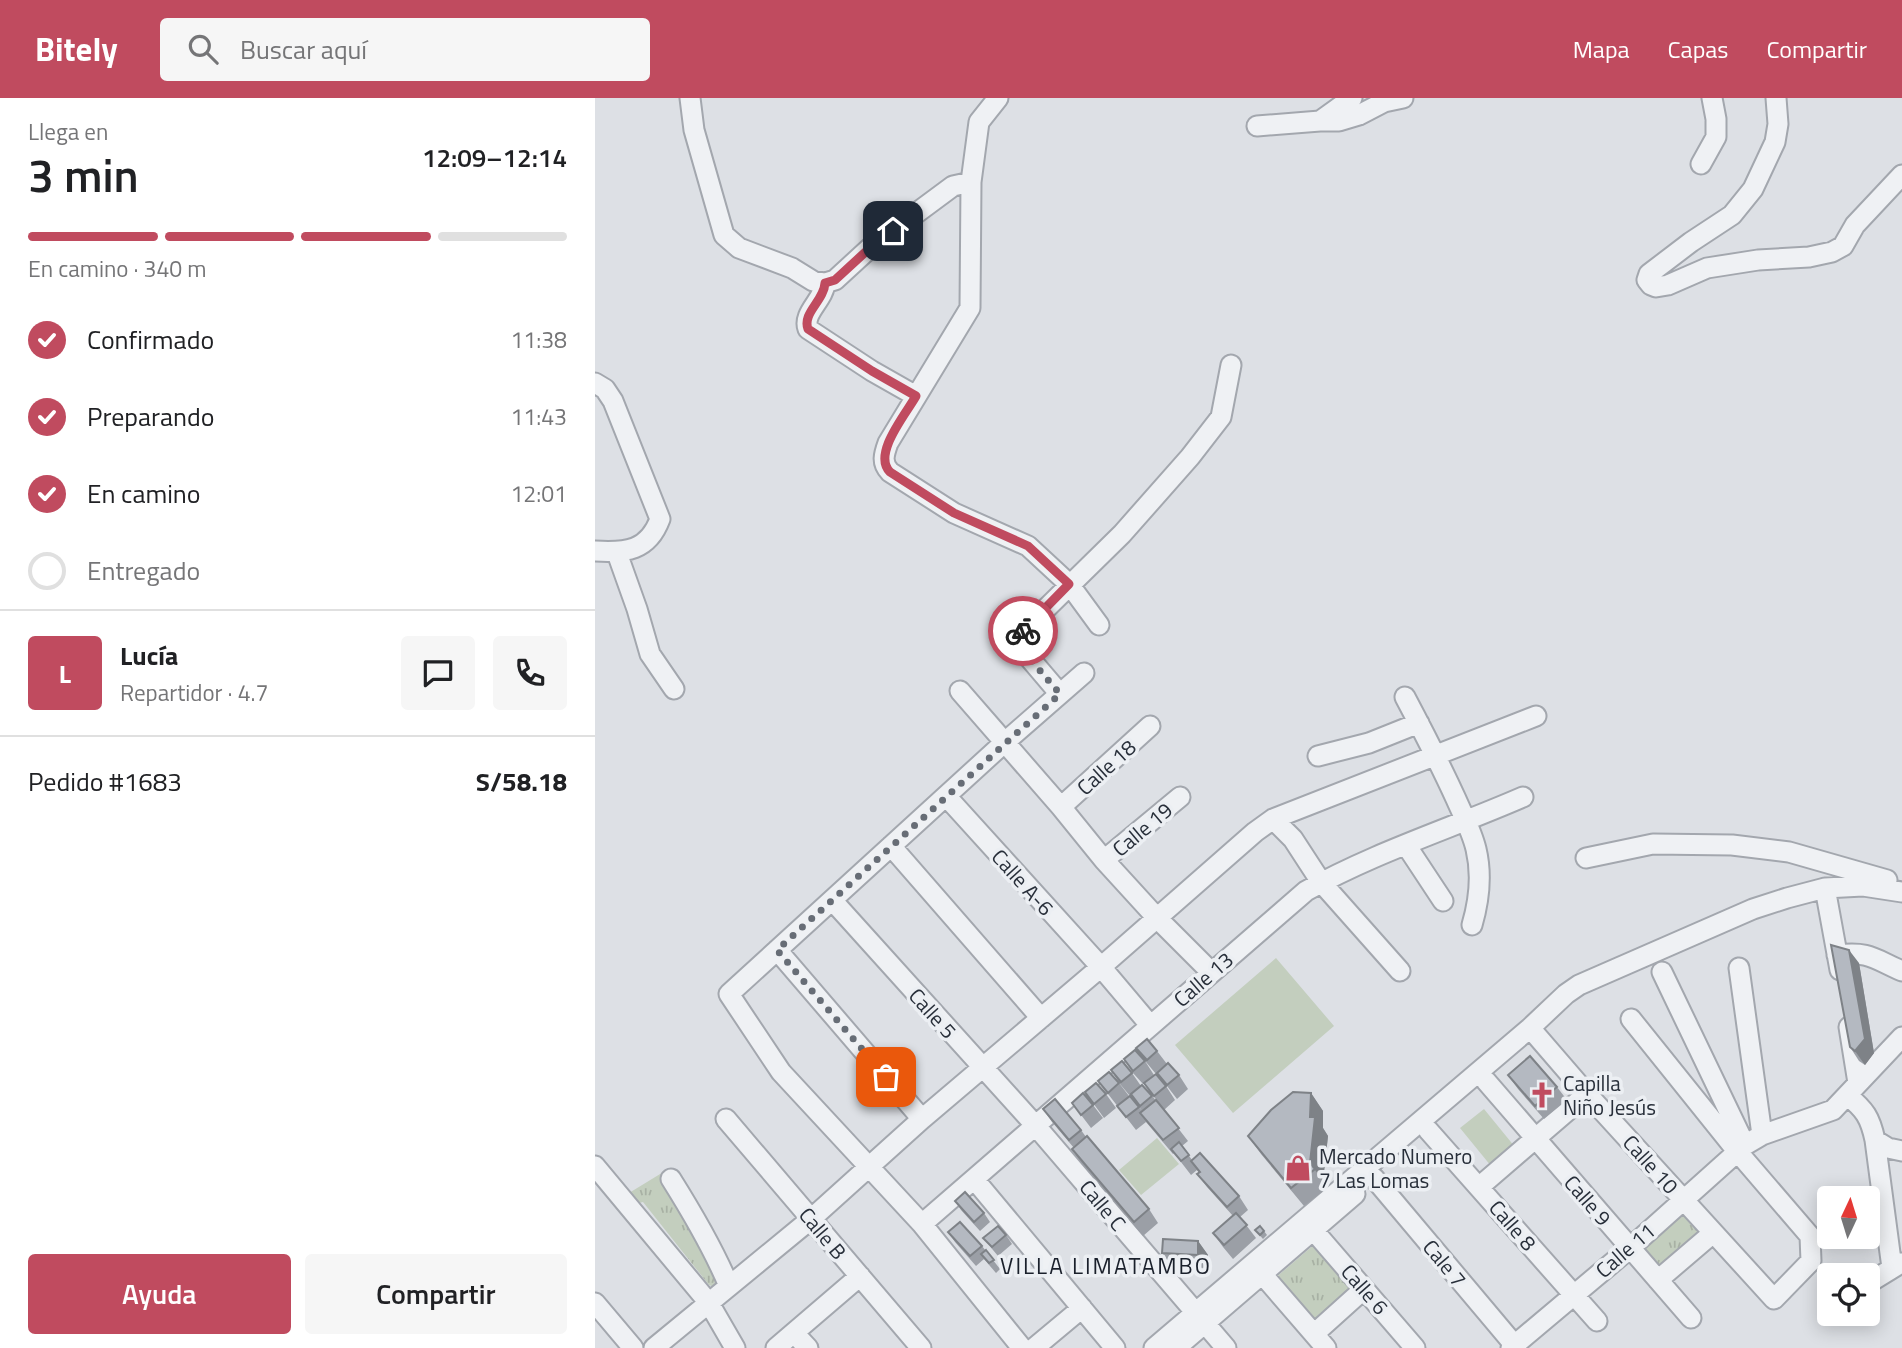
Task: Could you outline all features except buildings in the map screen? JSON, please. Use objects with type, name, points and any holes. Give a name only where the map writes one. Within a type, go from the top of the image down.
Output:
[{"type":"street","points":[[690,98],[694,130],[724,235],[739,248],[792,268],[813,281],[825,283],[835,280],[872,246],[953,186],[971,182]]},
{"type":"street","points":[[998,98],[979,122],[971,182],[969,308],[888,443],[885,467],[954,513],[1028,546],[1069,584],[1099,625]]},
{"type":"street","points":[[1320,121],[1352,98]]},
{"type":"street","points":[[1257,126],[1339,121],[1359,115],[1384,102],[1403,98]]},
{"type":"street","points":[[1701,164],[1716,137],[1712,98]]},
{"type":"street","points":[[1776,98],[1778,124],[1775,142],[1753,188],[1732,215],[1649,274],[1647,280],[1651,285],[1668,285],[1707,268],[1832,252],[1843,246],[1855,225],[1902,175]]},
{"type":"street","points":[[825,283],[825,293],[807,318],[808,329],[916,396]]},
{"type":"street","points":[[1060,694],[1014,640],[1130,524],[1191,457],[1221,417],[1231,365]]},
{"type":"street","points":[[595,383],[605,389],[613,401],[660,519],[655,533],[636,548],[617,553],[595,551]]},
{"type":"street","points":[[617,553],[650,654],[674,689]]},
{"type":"street","points":[[1022,1348],[922,1224],[781,1072],[729,994],[1084,673]]},
{"type":"street","points":[[960,691],[1104,860],[1211,972]]},
{"type":"street","points":[[1405,697],[1467,822],[1476,849],[1478,897],[1472,925]]},
{"type":"street","points":[[654,1348],[811,1219],[922,1119],[1273,819],[1537,716]]},
{"type":"street","points":[[1318,756],[1369,743],[1419,723]]},
{"type":"street","name":"Calle 18","points":[[1061,807],[1150,726]]},
{"type":"street","name":"Calle A-6","points":[[946,796],[1150,1025]]},
{"type":"street","name":"Calle 19","points":[[1104,860],[1180,797]]},
{"type":"street","name":"Calle 13","points":[[922,1224],[1306,891],[1406,845],[1523,797]]},
{"type":"street","points":[[1273,819],[1293,839],[1321,882],[1400,971]]},
{"type":"street","points":[[1586,858],[1653,844],[1732,845],[1789,852],[1885,879],[1902,891]]},
{"type":"street","points":[[1406,845],[1443,901]]},
{"type":"street","points":[[891,846],[1041,1018]]},
{"type":"street","points":[[1154,1348],[1263,1275],[1486,1081],[1535,1033],[1566,994],[1579,985],[1753,909],[1825,888],[1863,886],[1902,891]]},
{"type":"street","points":[[1825,888],[1845,1000],[1852,1089],[1871,1120],[1897,1265],[1880,1276]]},
{"type":"street","name":"Calle 5","points":[[832,900],[1035,1125]]},
{"type":"street","points":[[777,950],[922,1119]]},
{"type":"street","points":[[1837,955],[1868,955],[1902,971]]},
{"type":"street","points":[[1739,968],[1748,1144]]},
{"type":"street","points":[[1662,972],[1748,1144]]},
{"type":"street","points":[[1631,1019],[1748,1144]]},
{"type":"street","points":[[1176,1348],[1200,1319],[1535,1033]]},
{"type":"street","name":"Calle 10","points":[[1535,1033],[1774,1299],[1811,1261],[1809,1236],[1748,1144]]},
{"type":"street","points":[[1748,1144],[1833,1111],[1902,1037]]},
{"type":"street","name":"Calle 9","points":[[1486,1081],[1691,1318]]},
{"type":"street","points":[[1479,1187],[1587,1094]]},
{"type":"street","name":"Calle B","points":[[726,1119],[921,1348]]},
{"type":"street","name":"Calle C","points":[[1035,1125],[1226,1348]]},
{"type":"street","name":"Calle 8","points":[[1428,1130],[1597,1321]]},
{"type":"street","points":[[1875,1140],[1888,1149],[1902,1151]]},
{"type":"street","name":"Calle 11","points":[[1514,1347],[1748,1144]]},
{"type":"street","points":[[595,1166],[709,1303],[735,1348]]},
{"type":"street","name":"Cale 7","points":[[1374,1178],[1514,1347]]},
{"type":"street","points":[[974,1179],[1115,1348]]},
{"type":"street","points":[[671,1180],[695,1217],[729,1286]]},
{"type":"street","name":"Calle 6","points":[[1314,1231],[1415,1348]]},
{"type":"street","points":[[1658,1280],[1713,1233]]},
{"type":"street","points":[[1263,1275],[1320,1341],[1364,1289]]},
{"type":"street","points":[[776,1348],[860,1276]]},
{"type":"street","points":[[595,1303],[633,1348]]},
{"type":"street","points":[[1034,1348],[1082,1308]]},
{"type":"street","points":[[794,1332],[808,1348]]},
{"type":"green space","points":[[1276,958],[1334,1026],[1233,1113],[1175,1045]]},
{"type":"green space","points":[[1484,1109],[1515,1147],[1491,1166],[1460,1128]]},
{"type":"green space","points":[[1157,1138],[1179,1164],[1141,1195],[1119,1170]]},
{"type":"green space","points":[[665,1171],[722,1273],[723,1278],[714,1287],[709,1285],[643,1202],[639,1203],[629,1193]]},
{"type":"green space","points":[[1682,1208],[1704,1232],[1661,1270],[1639,1246]]},
{"type":"green space","points":[[1316,1243],[1356,1289],[1315,1325],[1274,1279]]},
{"type":"way so far","points":[[886,1077],[777,950],[1060,694],[1014,640],[1023,631]]},
{"type":"place","name":"Capilla Niño Jesús","points":[[1542,1095]]},
{"type":"place","name":"Mercado Numero 7 Las Lomas","points":[[1298,1168]]},
{"type":"district","name":"VILLA LIMATAMBO","points":[[1106,1265]]},
{"type":"route","points":[[893,231],[835,280],[825,283],[825,293],[807,318],[806,325],[808,329],[872,371],[916,396],[888,443],[884,459],[885,467],[890,472],[954,513],[1028,546],[1069,584],[1023,631]]}]
